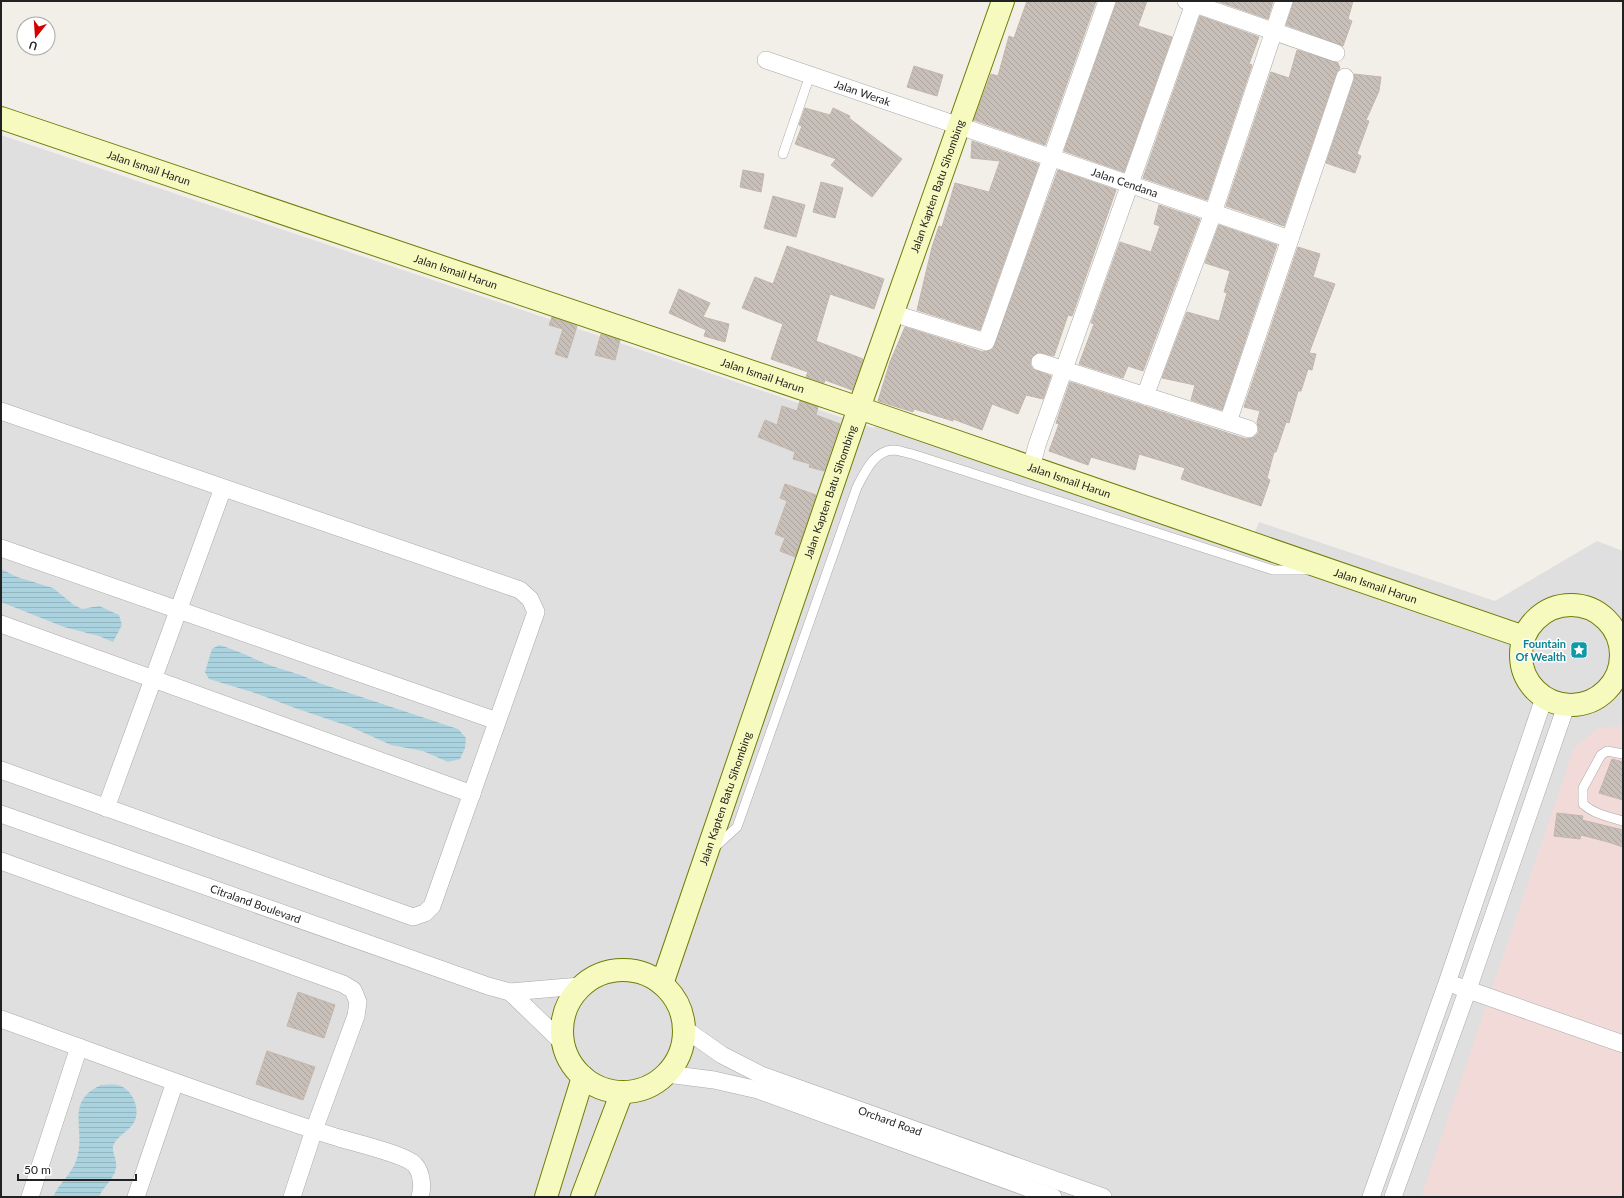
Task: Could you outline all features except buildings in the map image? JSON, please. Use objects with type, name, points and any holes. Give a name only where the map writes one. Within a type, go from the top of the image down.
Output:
[{"type":"street","name":"Jalan Kapten Batu Sihombing","points":[[662,984],[859,408],[1003,1]]},
{"type":"street","points":[[892,313],[986,342],[1107,1]]},
{"type":"street","points":[[1145,396],[1213,213],[1272,31],[1284,1]]},
{"type":"street","points":[[1031,468],[1037,444],[1130,184],[1192,2],[1336,53]]},
{"type":"street","name":"Jalan Werak","points":[[766,60],[959,126]]},
{"type":"street","points":[[1228,422],[1345,77]]},
{"type":"street","name":"Jalan Ismail Harun","points":[[1,118],[859,408],[1524,637]]},
{"type":"street","name":"Jalan Cendana","points":[[959,126],[1290,239]]},
{"type":"street","points":[[1040,362],[1249,429]]},
{"type":"street","points":[[1,411],[520,590],[530,599],[536,612],[432,906],[426,913],[413,917],[1,770]]},
{"type":"street","points":[[106,808],[223,488]]},
{"type":"street","points":[[1,548],[497,722]]},
{"type":"street","points":[[1575,605],[1596,611],[1612,625],[1621,644],[1622,666],[1616,678],[1616,692],[1582,704],[1566,706],[1544,698],[1531,686],[1523,671],[1520,654],[1524,637],[1535,619],[1554,608],[1575,605]]},
{"type":"street","points":[[1,624],[472,794]]},
{"type":"street","points":[[1371,1197],[1447,983],[1544,698]]},
{"type":"street","points":[[1393,1197],[1468,989],[1566,706]]},
{"type":"street","name":"Citraland Boulevard","points":[[1,814],[369,943],[444,972],[510,992],[580,986]]},
{"type":"street","points":[[1,861],[343,984],[353,990],[358,1002],[356,1016],[314,1130],[292,1197]]},
{"type":"street","points":[[620,969],[643,973],[662,984],[678,1004],[683,1016],[685,1029],[680,1053],[666,1074],[646,1088],[622,1092],[601,1088],[582,1077],[573,1067],[566,1055],[562,1042],[561,1026],[564,1012],[570,998],[580,986],[598,975],[620,969]]},
{"type":"street","points":[[1447,983],[1468,989],[1623,1044]]},
{"type":"street","name":"Citraland Boulevard","points":[[510,992],[562,1042]]},
{"type":"street","points":[[1,1019],[175,1082],[314,1130],[397,1156],[415,1164],[420,1175],[422,1191],[420,1197]]},
{"type":"street","name":"Orchard Road","points":[[685,1029],[722,1055],[761,1075],[1103,1197]]},
{"type":"street","points":[[30,1197],[80,1047]]},
{"type":"street","name":"Orchard Road","points":[[666,1074],[714,1080],[758,1090],[1053,1197]]},
{"type":"street","points":[[546,1197],[582,1077]]},
{"type":"street","points":[[136,1197],[175,1082]]},
{"type":"street","points":[[582,1197],[622,1092]]},
{"type":"lane","points":[[783,154],[810,75]]},
{"type":"lane","points":[[707,852],[719,844],[737,827],[857,487],[870,464],[883,454],[894,450],[912,454],[1273,570],[1331,571]]},
{"type":"lane","points":[[1623,754],[1607,751],[1601,755],[1582,793],[1583,804],[1587,808],[1597,813],[1623,821]]},
{"type":"shaded area","points":[[1,135],[873,428],[885,420],[1247,552],[1259,522],[1495,601],[1597,541],[1623,551],[1623,1197],[1,1197]]},
{"type":"shaded area","points":[[1623,726],[1623,1197],[1421,1197],[1574,748],[1598,728]]},
{"type":"water","points":[[1,569],[17,577],[53,588],[74,605],[82,609],[99,606],[119,615],[122,625],[113,642],[99,636],[64,627],[1,602]]},
{"type":"water","points":[[219,645],[316,682],[458,729],[466,738],[465,748],[460,759],[448,762],[423,751],[391,745],[351,727],[255,693],[209,679],[205,672],[212,649]]},
{"type":"water","points":[[101,1085],[115,1085],[123,1087],[131,1095],[137,1113],[133,1124],[113,1145],[116,1161],[115,1172],[99,1197],[53,1197],[77,1158],[79,1147],[78,1117],[83,1100],[90,1092]]},
{"type":"place","name":"Fountain Of Wealth","points":[[1579,650]]}]
